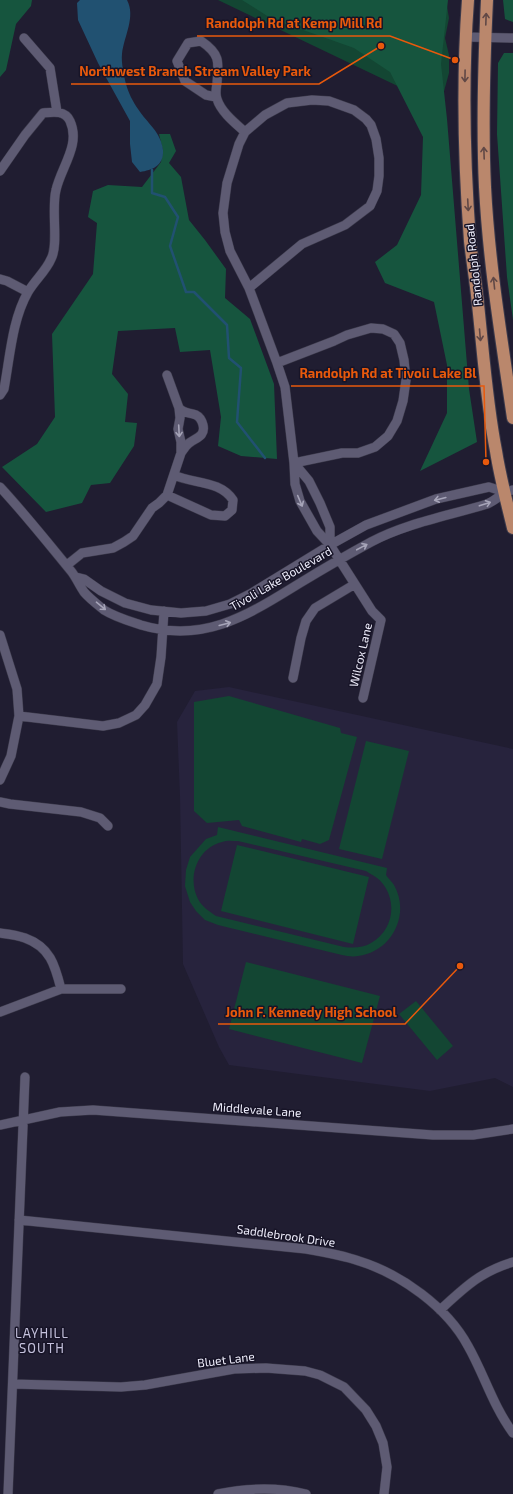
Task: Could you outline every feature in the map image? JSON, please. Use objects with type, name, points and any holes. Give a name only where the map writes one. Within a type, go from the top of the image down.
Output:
[{"type":"main road","name":"Randolph Road","points":[[468,0],[465,86],[466,155],[470,242],[487,397],[496,452],[509,491],[513,528]]},
{"type":"main road","name":"Randolph Road","points":[[487,0],[483,119],[485,188],[495,293],[513,418]]},
{"type":"street","points":[[466,37],[513,38]]},
{"type":"street","points":[[24,38],[50,68],[57,112]]},
{"type":"street","points":[[216,97],[206,95],[184,81],[177,61],[188,43],[201,40],[213,49],[218,64],[216,97],[219,104],[245,132],[265,115],[287,103],[312,100],[329,101],[354,110],[366,118],[371,125],[376,139],[379,158],[379,176],[376,191],[370,206],[345,225],[302,244],[249,288]]},
{"type":"street","points":[[0,171],[25,136],[44,113],[57,112],[65,114],[70,119],[73,128],[73,140],[71,153],[59,176],[56,190],[54,202],[54,249],[52,259],[28,292],[16,321],[4,389],[0,395]]},
{"type":"street","name":"Wilcox Lane","points":[[245,132],[239,144],[227,182],[222,213],[225,232],[230,251],[249,288],[285,387],[295,484],[300,501],[317,531],[330,545],[372,610],[381,620],[363,698]]},
{"type":"street","points":[[0,279],[28,292]]},
{"type":"street","points":[[277,363],[347,335],[370,328],[383,329],[394,334],[400,343],[404,360],[406,380],[403,401],[397,421],[388,436],[375,447],[358,453],[342,454],[294,463]]},
{"type":"street","points":[[167,376],[179,408],[180,418],[178,429],[181,442],[181,453]]},
{"type":"street","points":[[67,565],[82,553],[113,548],[133,536],[152,508],[167,495],[181,453],[187,444],[200,437],[204,429],[200,418],[196,415],[183,412],[179,408]]},
{"type":"street","points":[[294,463],[310,480],[330,527],[330,545]]},
{"type":"street","points":[[167,495],[211,515],[225,516],[232,510],[233,500],[228,493],[213,485],[174,475]]},
{"type":"street","name":"Tivoli Lake Boulevard","points":[[0,487],[67,565],[76,577],[84,592],[105,610],[128,621],[162,630],[201,630],[232,622],[256,610],[373,541],[432,519],[493,502],[509,491]]},
{"type":"street","name":"Tivoli Lake Boulevard","points":[[76,577],[84,579],[101,591],[125,603],[151,610],[181,613],[206,611],[230,604],[250,594],[330,545],[366,525],[436,499],[489,487],[509,491]]},
{"type":"street","points":[[294,678],[306,621],[315,608],[355,584]]},
{"type":"street","points":[[19,716],[103,726],[119,723],[136,715],[146,705],[157,684],[161,657],[164,611]]},
{"type":"street","points":[[0,635],[17,689],[19,716],[11,756],[0,780]]},
{"type":"street","points":[[0,802],[81,812],[100,818],[108,826]]},
{"type":"street","points":[[0,933],[25,938],[48,954],[56,966],[61,988]]},
{"type":"street","points":[[0,1012],[61,988],[121,989]]},
{"type":"street","points":[[8,1494],[26,1077]]},
{"type":"street","name":"Middlevale Lane","points":[[0,1126],[60,1112],[93,1110],[433,1135],[473,1135],[513,1129]]},
{"type":"street","name":"Saddlebrook Drive","points":[[19,1220],[306,1248],[361,1261],[384,1271],[414,1289],[440,1310],[456,1328],[468,1345],[495,1403],[513,1433]]},
{"type":"street","points":[[440,1310],[471,1282],[496,1267],[513,1262]]},
{"type":"street","name":"Bluet Lane","points":[[13,1384],[121,1387],[145,1385],[234,1369],[266,1368],[305,1371],[320,1375],[344,1388],[366,1410],[376,1426],[383,1443],[387,1467],[384,1494]]},
{"type":"street","points":[[218,1494],[250,1489],[273,1489],[306,1494]]},
{"type":"shaded area","points":[[229,687],[513,749],[513,1087],[495,1078],[430,1091],[229,1065],[219,1047],[183,964],[177,722],[195,691]]},
{"type":"green space","points":[[0,0],[32,0],[31,6],[16,24],[6,70],[0,77]]},
{"type":"green space","points":[[218,0],[446,0],[449,18],[445,38],[449,55],[449,73],[443,95],[408,91]]},
{"type":"green space","points":[[242,0],[448,0],[441,64],[447,119],[469,389],[477,442],[420,471],[447,413],[447,365],[434,302],[385,283],[375,262],[397,245],[421,195],[423,137],[390,72],[354,48],[272,19]]},
{"type":"green space","points":[[503,0],[513,0],[513,22],[505,19]]},
{"type":"green space","points":[[504,53],[513,53],[513,320],[507,277],[497,134],[498,63]]},
{"type":"green space","points":[[159,134],[170,134],[176,151],[169,163],[181,177],[189,220],[226,269],[225,298],[250,319],[274,384],[277,459],[241,456],[218,446],[221,417],[210,350],[180,352],[175,328],[118,331],[112,374],[128,394],[125,422],[137,423],[134,446],[110,483],[91,485],[82,503],[46,512],[2,467],[37,444],[55,417],[52,334],[93,274],[97,223],[88,217],[93,191],[108,185],[142,187],[161,162],[163,151]]},
{"type":"green space","points":[[229,696],[340,728],[341,733],[357,737],[329,840],[320,844],[302,839],[301,842],[242,826],[239,820],[207,823],[194,811],[194,702]]},
{"type":"green space","points":[[366,741],[409,751],[382,859],[339,849]]},
{"type":"green space","points":[[218,827],[387,868],[386,875],[394,885],[399,896],[399,920],[395,930],[388,940],[380,947],[370,953],[352,956],[342,955],[218,925],[205,920],[190,902],[185,886],[186,870],[190,857],[206,839],[217,835]],"holes":[[[224,841],[238,841],[366,871],[380,880],[383,884],[388,892],[391,908],[388,924],[384,932],[368,945],[361,947],[344,947],[216,916],[206,909],[198,899],[194,882],[196,865],[206,850],[213,845]]]},
{"type":"green space","points":[[237,845],[369,877],[353,944],[221,911]]},
{"type":"green space","points":[[246,962],[380,996],[362,1063],[229,1029]]},
{"type":"green space","points":[[416,1001],[453,1046],[437,1060],[399,1014]]},
{"type":"water","points":[[80,0],[127,0],[130,20],[123,47],[122,61],[127,87],[136,106],[160,138],[163,150],[162,160],[149,170],[140,172],[132,162],[130,121],[98,63],[78,20],[77,3]]},
{"type":"waterway","points":[[152,170],[152,193],[165,197],[178,217],[170,246],[186,292],[194,292],[227,325],[229,358],[241,368],[237,422],[265,458]]},
{"type":"place","name":"Northwest Branch Stream Valley Park","points":[[381,46]]},
{"type":"place","name":"Randolph Rd at Kemp Mill Rd","points":[[455,60]]},
{"type":"place","name":"Randolph Rd at Tivoli Lake Bl","points":[[486,462]]},
{"type":"place","name":"John F. Kennedy High School","points":[[460,966]]},
{"type":"district","name":"LAYHILL SOUTH","points":[[42,1340]]}]
